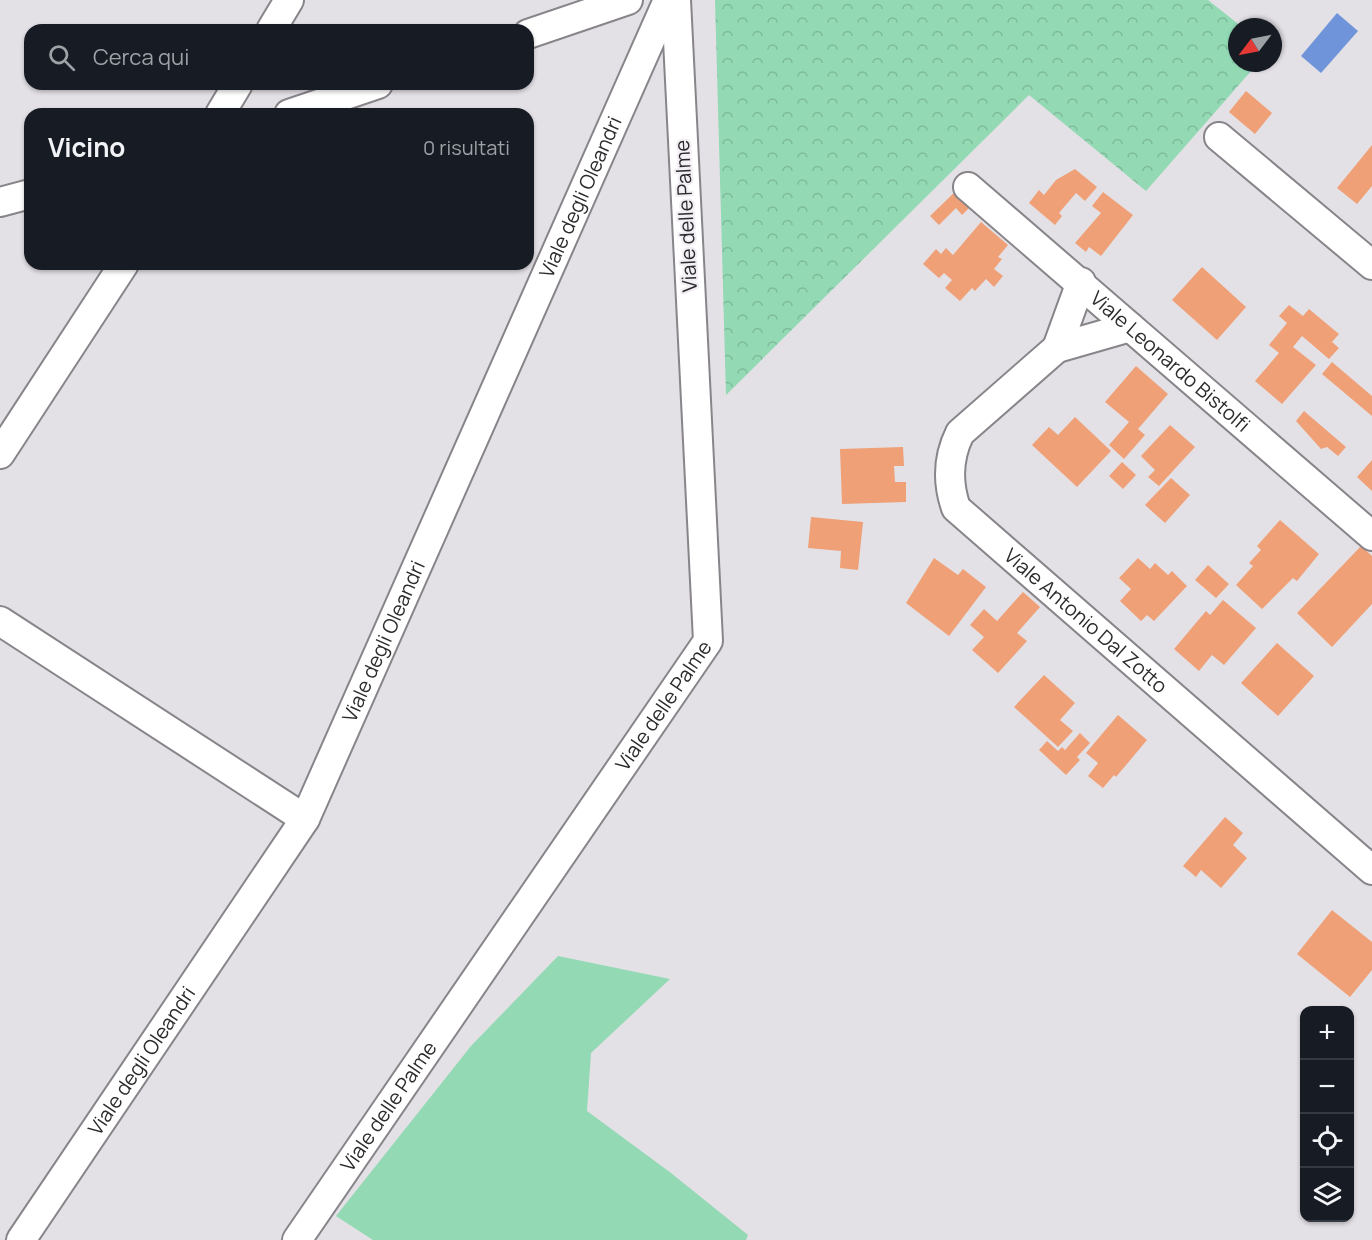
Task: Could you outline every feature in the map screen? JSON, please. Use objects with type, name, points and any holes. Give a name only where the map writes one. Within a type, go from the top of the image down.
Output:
[{"type":"street","points":[[275,24],[289,0]]},
{"type":"street","points":[[534,32],[628,0]]},
{"type":"street","name":"Viale degli Oleandri","points":[[21,1240],[305,819],[668,0]]},
{"type":"street","name":"Viale delle Palme","points":[[297,1240],[708,641],[676,0]]},
{"type":"street","points":[[224,108],[234,90]]},
{"type":"street","points":[[307,108],[360,90]]},
{"type":"street","points":[[1219,137],[1372,265]]},
{"type":"street","name":"Viale Leonardo Bistolfi","points":[[968,187],[1081,282],[1372,536]]},
{"type":"street","points":[[0,202],[24,196]]},
{"type":"street","points":[[0,454],[120,270]]},
{"type":"street","name":"Viale Antonio Dal Zotto","points":[[1057,348],[1081,282]]},
{"type":"street","name":"Viale Antonio Dal Zotto","points":[[1130,327],[1057,348],[960,432],[951,449],[949,488],[956,508],[1372,870]]},
{"type":"street","points":[[0,621],[305,819]]},
{"type":"green space","points":[[715,0],[1208,0],[1231,18],[1228,18],[1228,72],[1250,72],[1146,191],[1029,95],[726,395]]},
{"type":"green space","points":[[558,956],[670,979],[591,1053],[587,1111],[671,1173],[748,1235],[746,1240],[373,1240],[336,1216],[471,1046]]},
{"type":"water","points":[[1337,13],[1358,31],[1321,73],[1301,56]]},
{"type":"building","points":[[1246,91],[1272,113],[1255,134],[1229,112]]},
{"type":"building","points":[[1372,145],[1372,186],[1357,204],[1337,188]]},
{"type":"building","points":[[1075,169],[1097,187],[1085,201],[1076,193],[1059,213],[1062,216],[1055,225],[1029,203],[1039,190],[1044,195],[1056,180]]},
{"type":"building","points":[[959,188],[973,204],[962,215],[956,208],[939,225],[930,216]]},
{"type":"building","points":[[1103,192],[1133,215],[1101,256],[1089,247],[1086,252],[1075,243],[1101,213],[1092,206]]},
{"type":"building","points":[[981,222],[1008,245],[998,257],[1002,259],[994,269],[1003,276],[994,287],[986,279],[975,291],[972,288],[960,301],[945,288],[952,280],[944,273],[939,278],[923,264],[936,249],[941,254],[946,248],[953,255]]},
{"type":"building","points":[[1202,267],[1246,307],[1217,340],[1172,300]]},
{"type":"building","points":[[1289,305],[1303,316],[1309,309],[1339,334],[1332,342],[1339,348],[1329,359],[1302,336],[1293,347],[1316,365],[1282,404],[1255,381],[1279,353],[1269,345],[1287,323],[1279,316]]},
{"type":"building","points":[[1332,362],[1372,396],[1372,416],[1322,374]]},
{"type":"building","points":[[1136,366],[1168,394],[1138,429],[1145,435],[1124,459],[1109,445],[1129,422],[1105,402]]},
{"type":"building","points":[[1304,411],[1346,447],[1338,456],[1327,447],[1321,449],[1296,421]]},
{"type":"building","points":[[1075,417],[1111,451],[1077,487],[1032,445],[1049,427],[1058,435]]},
{"type":"building","points":[[1170,425],[1195,447],[1159,486],[1148,477],[1155,470],[1141,456]]},
{"type":"building","points":[[903,447],[904,466],[894,466],[895,482],[906,482],[906,502],[842,504],[840,449]]},
{"type":"building","points":[[1372,460],[1372,491],[1357,477]]},
{"type":"building","points":[[1122,462],[1136,475],[1123,489],[1109,476]]},
{"type":"building","points":[[1171,478],[1190,495],[1165,523],[1145,505]]},
{"type":"building","points":[[811,517],[863,522],[858,570],[840,568],[841,551],[808,548]]},
{"type":"building","points":[[1280,520],[1319,554],[1297,581],[1293,578],[1262,609],[1236,585],[1253,566],[1249,563],[1261,550],[1257,546]]},
{"type":"building","points":[[1361,546],[1372,556],[1372,604],[1332,647],[1297,613]]},
{"type":"building","points":[[934,558],[958,575],[963,569],[986,587],[949,636],[906,603]]},
{"type":"building","points":[[1138,558],[1150,569],[1155,563],[1168,575],[1172,571],[1187,586],[1154,621],[1147,615],[1141,621],[1120,601],[1131,589],[1119,578]]},
{"type":"building","points":[[1208,565],[1229,584],[1216,598],[1195,580]]},
{"type":"building","points":[[1023,592],[1040,607],[1017,633],[1027,641],[998,673],[972,650],[984,637],[970,625],[984,609],[997,621]]},
{"type":"building","points":[[1223,600],[1256,628],[1224,665],[1212,655],[1199,671],[1174,649],[1206,611],[1210,615]]},
{"type":"building","points":[[1277,643],[1314,676],[1278,716],[1241,683]]},
{"type":"building","points":[[1044,675],[1075,703],[1060,720],[1073,731],[1058,747],[1014,707]]},
{"type":"building","points":[[1118,715],[1147,740],[1116,777],[1114,775],[1103,788],[1088,776],[1098,763],[1086,753]]},
{"type":"building","points":[[1080,733],[1090,743],[1077,757],[1080,760],[1066,775],[1039,750],[1047,741],[1058,751],[1062,747],[1065,750]]},
{"type":"building","points":[[1225,817],[1243,833],[1233,845],[1247,858],[1221,888],[1201,870],[1196,877],[1183,866]]},
{"type":"building","points":[[1332,910],[1372,942],[1372,970],[1350,997],[1297,954]]}]
